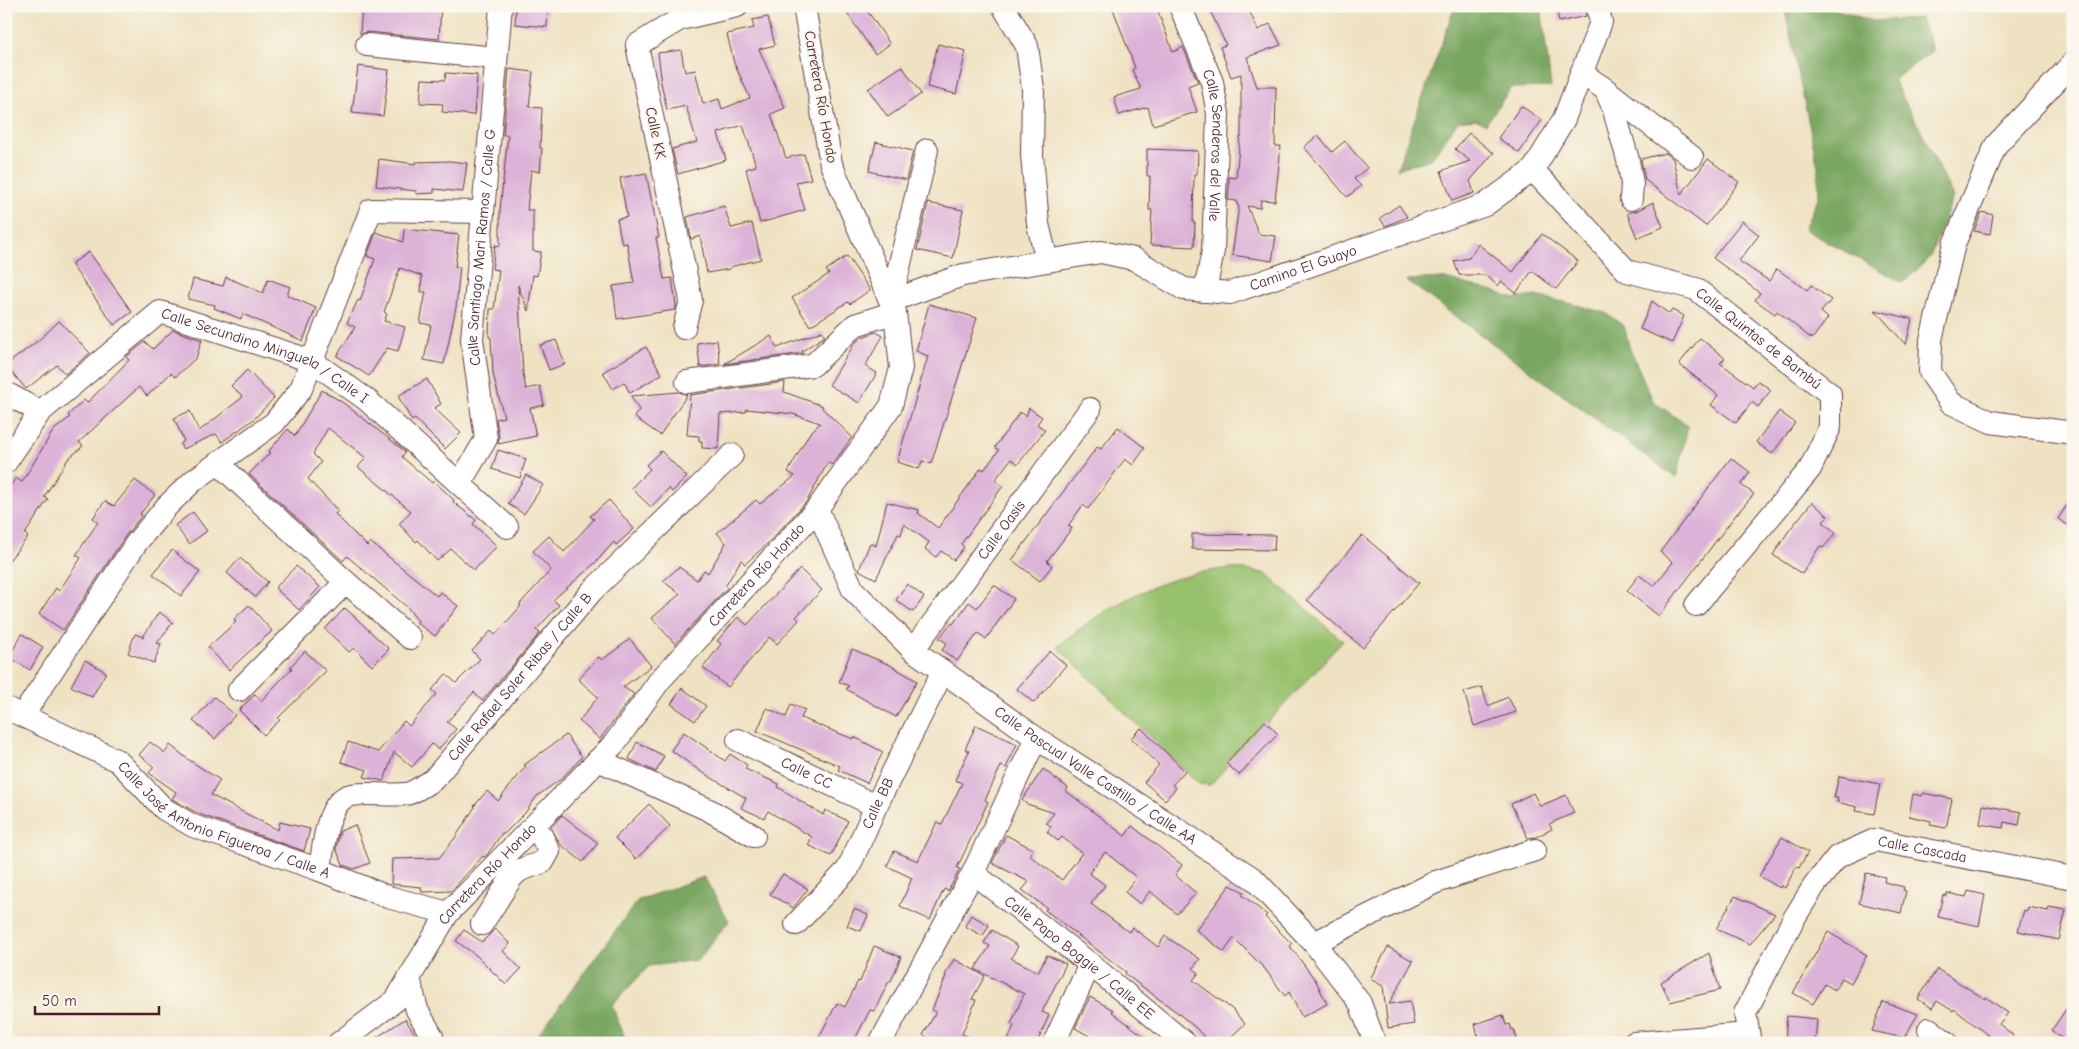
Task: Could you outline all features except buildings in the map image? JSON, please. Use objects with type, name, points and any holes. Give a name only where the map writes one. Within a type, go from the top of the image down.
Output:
[{"type":"street","name":"Calle Santiago Mari Ramos / Calle G","points":[[460,483],[486,439],[472,339],[500,6]]},
{"type":"street","name":"Calle KK","points":[[684,328],[691,300],[637,45],[680,19],[737,6]]},
{"type":"street","name":"Carretera Río Hondo","points":[[339,1043],[396,1000],[448,913],[614,744],[660,680],[817,508],[891,406],[900,368],[893,306],[831,164],[804,6]]},
{"type":"street","points":[[1003,6],[1027,46],[1033,89],[1032,155],[1038,224],[1047,261]]},
{"type":"street","name":"Calle Senderos del Valle","points":[[1180,6],[1212,82],[1218,114],[1213,251],[1205,291]]},
{"type":"street","name":"Camino El Guayo","points":[[687,382],[812,365],[855,325],[963,275],[1101,252],[1134,259],[1184,289],[1230,292],[1485,205],[1533,170],[1564,119],[1600,22],[1598,6]]},
{"type":"street","points":[[366,45],[495,58]]},
{"type":"street","points":[[2073,63],[1996,146],[1954,244],[1931,340],[1930,372],[1951,403],[1991,422],[2073,433]]},
{"type":"street","points":[[1582,74],[1605,89],[1692,157]]},
{"type":"street","points":[[1605,89],[1613,108],[1628,160],[1632,184],[1631,199]]},
{"type":"street","points":[[893,306],[927,150]]},
{"type":"street","name":"Calle Quintas de Bambú","points":[[1533,170],[1627,271],[1696,289],[1830,394],[1830,427],[1810,468],[1696,605]]},
{"type":"street","points":[[15,712],[137,542],[167,506],[193,481],[219,464],[274,422],[301,389],[371,210],[483,212]]},
{"type":"street","name":"Calle Secundino Minguela / Calle I","points":[[6,462],[40,412],[160,312],[312,361],[367,400],[507,527]]},
{"type":"street","points":[[6,393],[40,412]]},
{"type":"street","name":"Calle Oasis","points":[[913,650],[1090,409]]},
{"type":"street","name":"Calle Rafael Soler Ribas / Calle B","points":[[320,870],[325,832],[337,805],[349,796],[378,793],[407,794],[433,780],[592,591],[732,455]]},
{"type":"street","points":[[219,464],[346,582],[410,638]]},
{"type":"street","name":"Calle Pascual Valle Castillo / Calle AA","points":[[817,508],[853,590],[913,650],[1036,738],[1254,879],[1314,943],[1360,1003],[1376,1043]]},
{"type":"street","points":[[239,690],[346,582]]},
{"type":"street","name":"Calle BB","points":[[796,924],[848,869],[876,806],[943,671]]},
{"type":"street","name":"Calle José Antonio Figueroa / Calle A","points":[[15,712],[118,761],[164,809],[193,826],[320,870],[388,897],[448,913]]},
{"type":"street","points":[[880,1043],[973,873],[1036,738]]},
{"type":"street","name":"Calle CC","points":[[738,740],[876,806]]},
{"type":"street","points":[[598,760],[709,810],[754,836]]},
{"type":"street","points":[[482,924],[512,877],[520,870],[543,862],[549,851],[542,836],[532,828]]},
{"type":"street","name":"Calle Cascada","points":[[1749,1038],[1745,1013],[1793,920],[1814,886],[1837,857],[1875,840],[2073,878]]},
{"type":"street","points":[[1314,943],[1436,882],[1536,850]]},
{"type":"street","name":"Calle Papo Boggie / Calle EE","points":[[973,873],[1090,964],[1185,1043]]},
{"type":"street","points":[[1054,1043],[1090,964]]},
{"type":"street","points":[[409,978],[417,1010],[432,1036],[430,1043]]},
{"type":"street","points":[[1929,1029],[1947,1043]]},
{"type":"street","points":[[1634,1043],[1749,1038]]},
{"type":"green space","points":[[1455,6],[1541,6],[1551,87],[1511,88],[1486,124],[1475,119],[1458,121],[1431,159],[1397,169]]},
{"type":"green space","points":[[1784,6],[1825,6],[1872,21],[1921,18],[1933,51],[1893,80],[1927,142],[1953,197],[1930,257],[1903,283],[1804,229],[1819,196],[1818,167]]},
{"type":"green space","points":[[1441,278],[1490,290],[1514,299],[1536,296],[1569,303],[1606,313],[1624,326],[1630,349],[1653,401],[1688,426],[1676,478],[1406,280]]},
{"type":"green space","points":[[1231,568],[1265,573],[1343,641],[1210,785],[1199,784],[1057,647],[1103,613],[1136,594],[1190,575]]},
{"type":"green space","points":[[704,877],[729,921],[698,960],[649,966],[612,1005],[627,1043],[532,1043],[638,900]]}]
